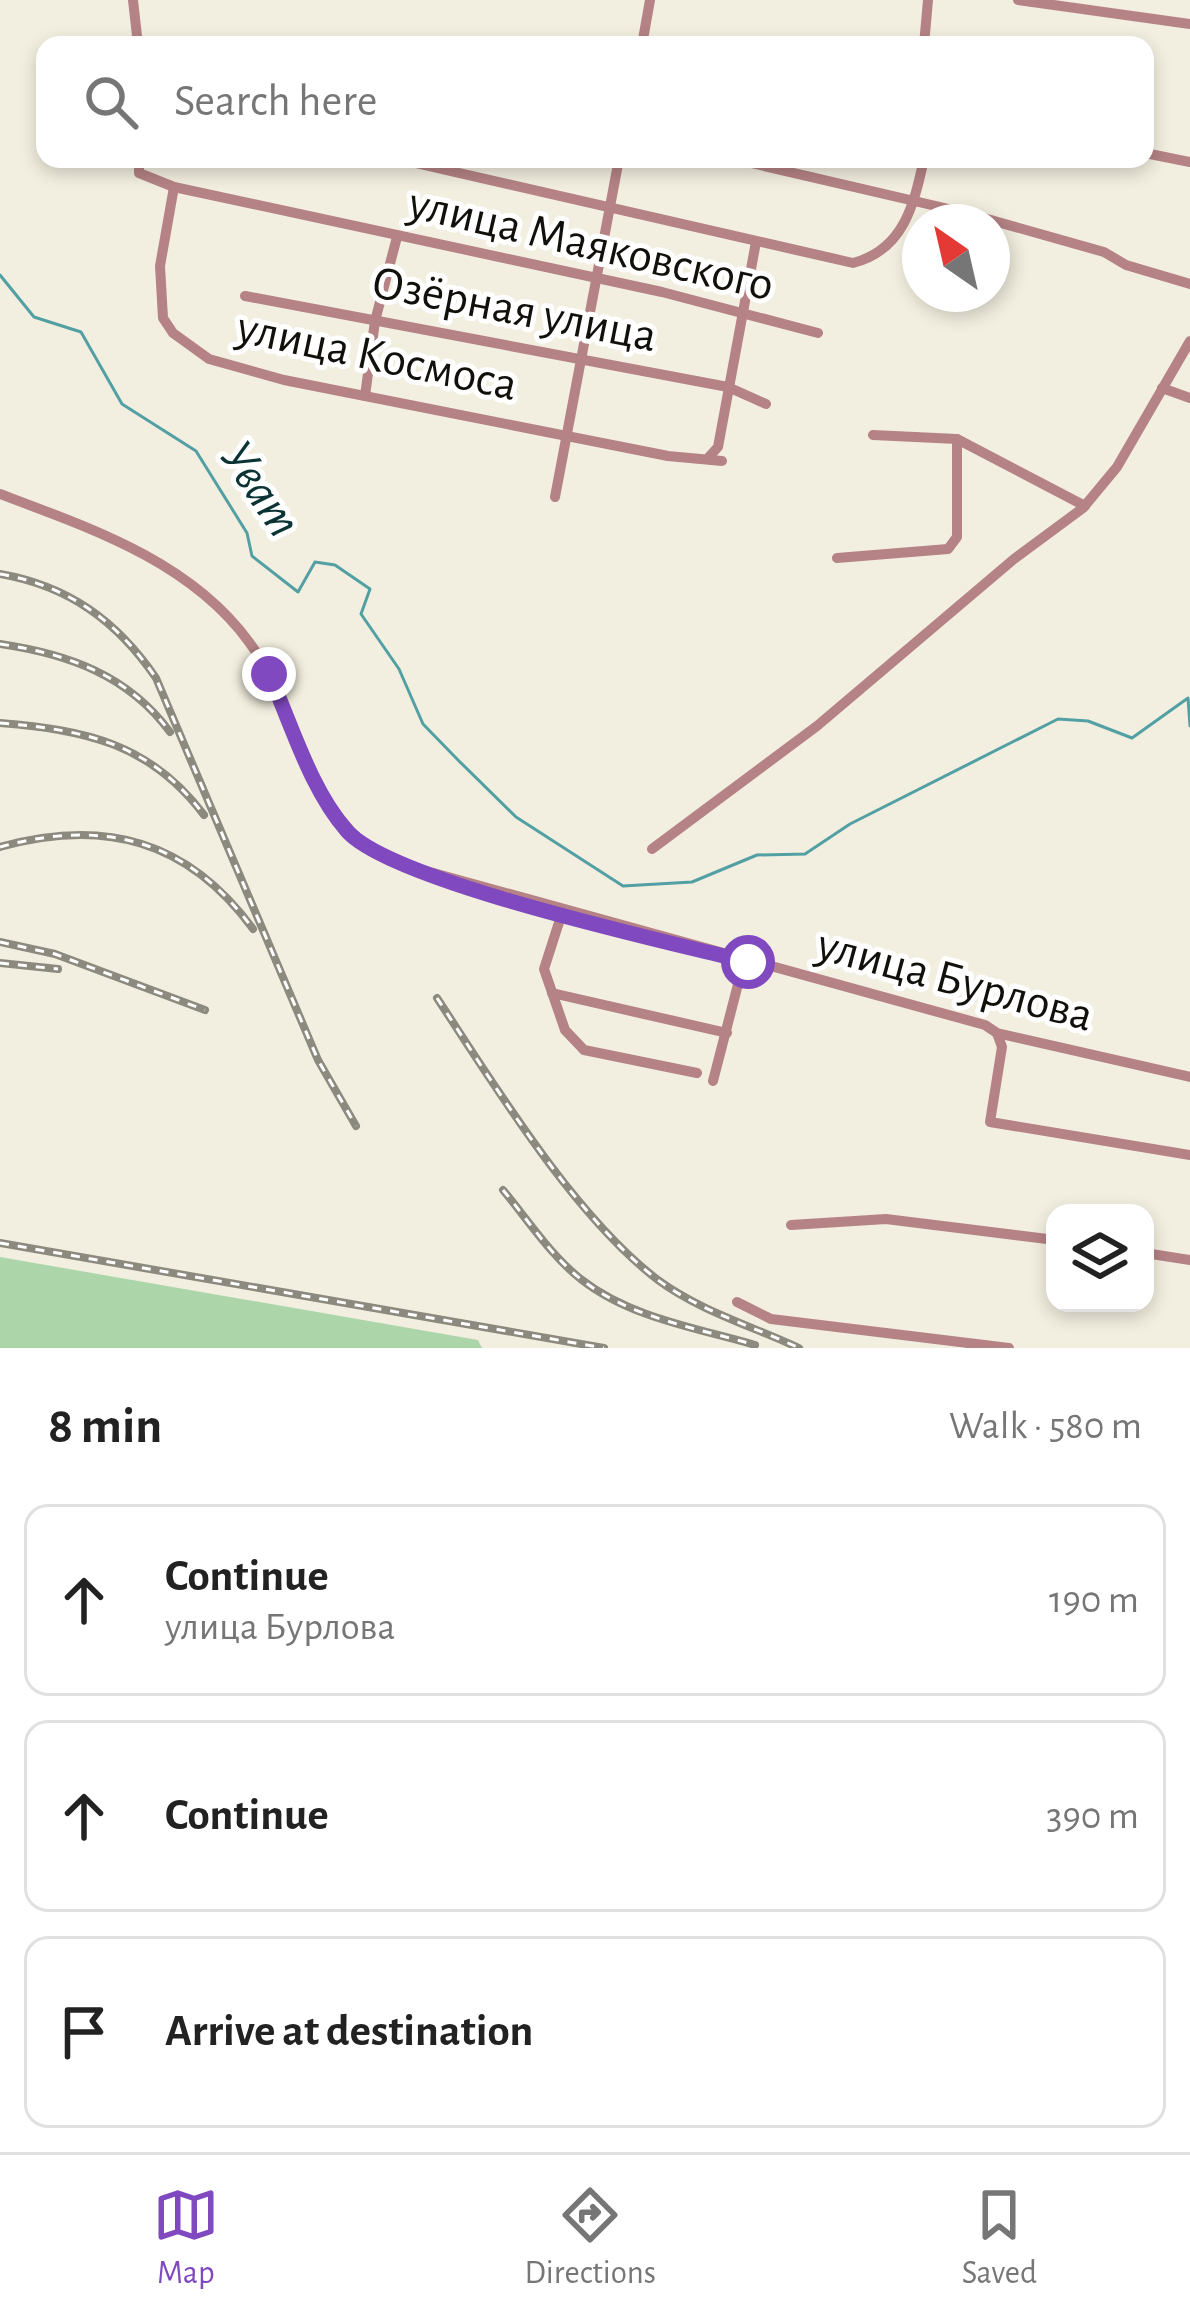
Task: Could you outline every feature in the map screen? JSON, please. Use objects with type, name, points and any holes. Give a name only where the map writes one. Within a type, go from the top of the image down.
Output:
[{"type":"street","points":[[133,0],[137,36]]},
{"type":"street","points":[[644,36],[650,0]]},
{"type":"street","points":[[925,36],[928,0]]},
{"type":"street","points":[[1018,0],[1190,24]]},
{"type":"street","points":[[1154,155],[1190,162]]},
{"type":"street","name":"улица Маяковского","points":[[139,168],[139,173],[174,187],[818,333]]},
{"type":"street","points":[[437,168],[853,263],[893,240],[914,202],[922,168]]},
{"type":"street","points":[[555,497],[577,358],[617,168]]},
{"type":"street","points":[[772,168],[1104,252],[1126,265],[1190,284]]},
{"type":"street","name":"улица Космоса","points":[[174,187],[160,266],[163,318],[173,333],[229,368],[668,456],[722,461]]},
{"type":"street","points":[[365,396],[375,321],[397,237]]},
{"type":"street","points":[[708,458],[718,447],[739,313],[756,242]]},
{"type":"street","name":"Озёрная улица","points":[[245,296],[728,387],[766,404]]},
{"type":"street","points":[[652,849],[817,726],[1013,559],[1085,506],[1118,467],[1190,341]]},
{"type":"street","points":[[1162,388],[1190,398]]},
{"type":"street","points":[[873,435],[957,439],[1085,506]]},
{"type":"street","points":[[837,558],[948,549],[957,537],[957,439]]},
{"type":"street","name":"улица Бурлова","points":[[0,494],[144,555],[176,573],[228,615],[269,674],[332,812],[370,850],[422,872],[562,913],[985,1025],[997,1033],[1190,1077]]},
{"type":"street","points":[[562,913],[544,969],[565,1030],[584,1050],[697,1073]]},
{"type":"street","points":[[713,1081],[744,961]]},
{"type":"street","points":[[552,993],[727,1033]]},
{"type":"street","points":[[997,1033],[1002,1047],[990,1122],[1190,1155]]},
{"type":"street","points":[[791,1225],[886,1219],[1046,1239]]},
{"type":"street","points":[[1154,1254],[1190,1260]]},
{"type":"street","points":[[737,1302],[771,1319],[1009,1348]]},
{"type":"green space","points":[[0,1257],[478,1340],[482,1348],[0,1348]]},
{"type":"waterway","name":"Уват","points":[[0,275],[34,317],[81,332],[122,404],[196,451],[247,533],[252,556],[298,592],[315,562],[335,565],[370,589],[361,614],[399,669],[423,724],[516,817],[623,886],[692,882],[757,855],[805,854],[850,824],[1058,719],[1088,721],[1132,738],[1188,698],[1190,726]]},
{"type":"railway","points":[[0,574],[48,587],[89,609],[125,639],[156,678],[318,1060],[356,1126]]},
{"type":"railway","points":[[0,644],[95,670],[135,696],[170,732]]},
{"type":"railway","points":[[0,723],[60,730],[114,745],[161,771],[204,815]]},
{"type":"railway","points":[[0,847],[74,835],[141,844],[201,875],[253,929]]},
{"type":"railway","points":[[0,942],[55,954],[205,1010]]},
{"type":"railway","points":[[0,963],[58,969]]},
{"type":"railway","points":[[437,998],[566,1186],[627,1253],[691,1301],[799,1348]]},
{"type":"railway","points":[[503,1190],[560,1260],[601,1293],[665,1320],[755,1345]]},
{"type":"railway","points":[[0,1243],[604,1348]]},
{"type":"route","points":[[269,674],[332,812],[370,850],[422,872],[748,962]]}]
